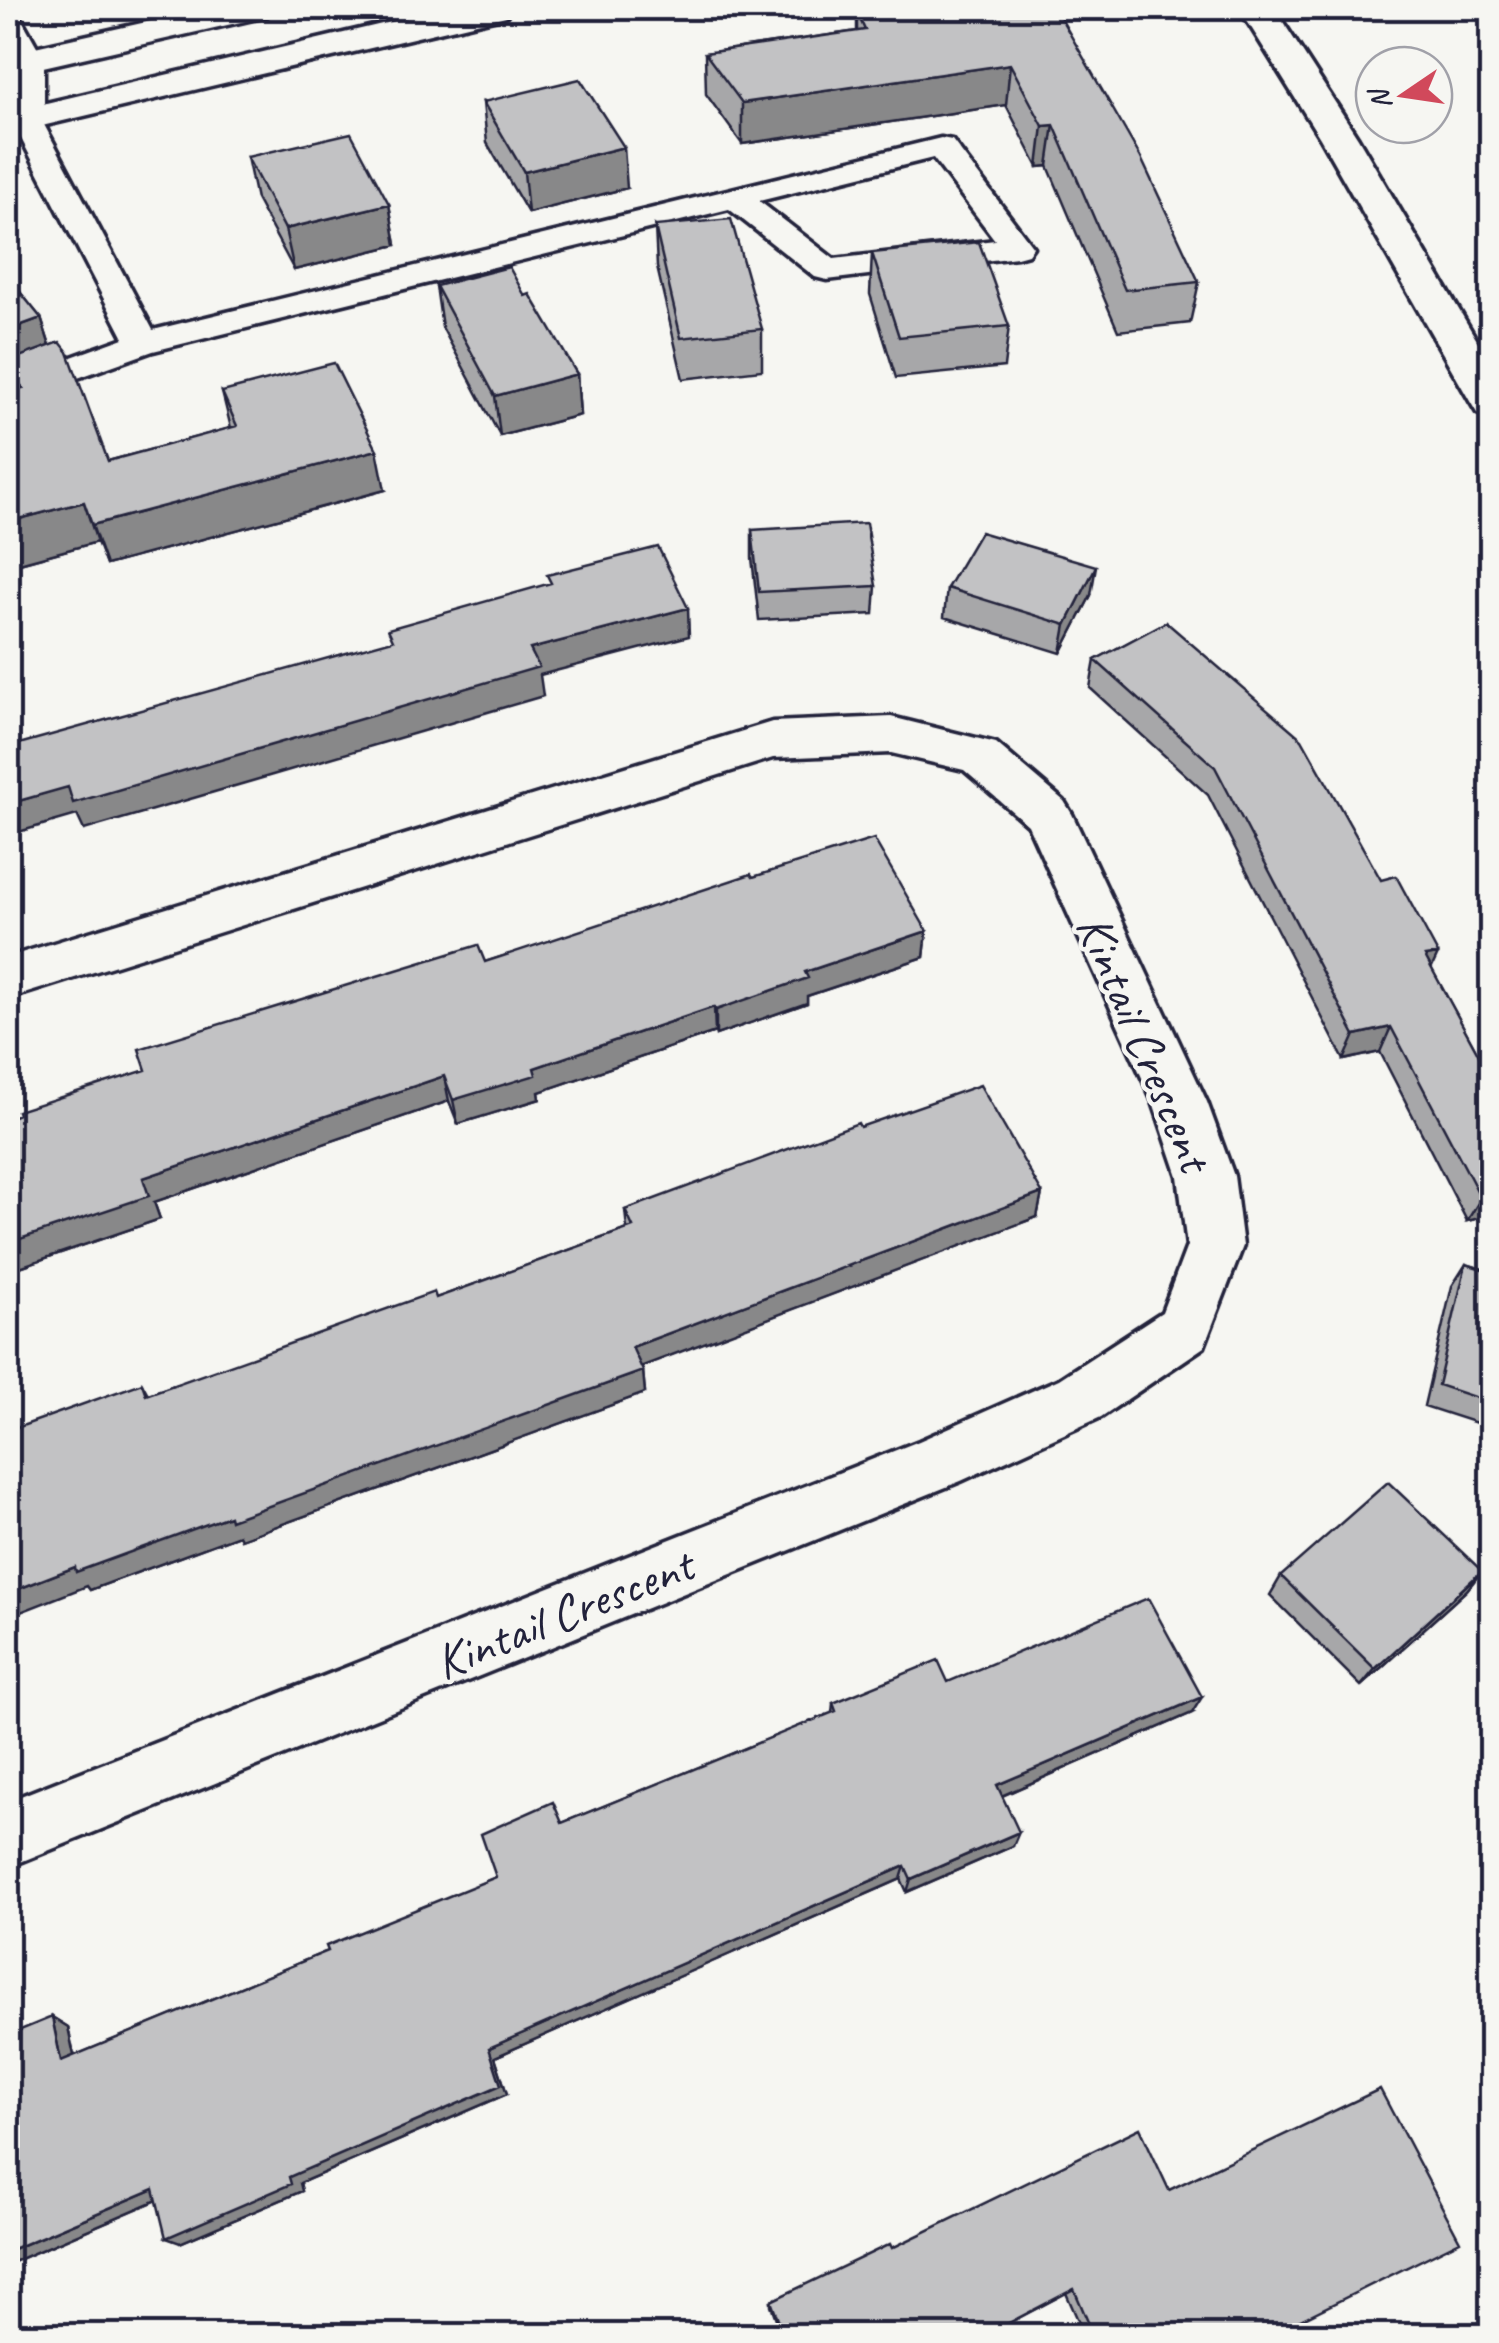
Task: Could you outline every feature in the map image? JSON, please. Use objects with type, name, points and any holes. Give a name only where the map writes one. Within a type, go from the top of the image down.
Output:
[{"type":"street","points":[[17,62],[254,8]]},
{"type":"street","points":[[8,26],[17,62],[16,120],[493,8]]},
{"type":"street","points":[[1257,8],[1340,138],[1492,403]]},
{"type":"street","name":"Kintail Crescent","points":[[8,978],[772,740],[891,735],[979,756],[1047,814],[1180,1102],[1206,1176],[1216,1246],[1184,1329],[1080,1398],[940,1461],[8,1834]]},
{"type":"lane","points":[[16,120],[142,343]]},
{"type":"lane","points":[[8,392],[142,343],[732,196],[941,147],[1017,247],[827,270],[732,196]]},
{"type":"building","points":[[900,8],[1055,8],[1141,158],[1199,282],[1125,290],[1054,125],[1043,126],[1010,64],[742,103],[705,53],[865,30],[857,13]]},
{"type":"building","points":[[580,79],[624,147],[524,172],[483,102]]},
{"type":"building","points":[[351,133],[389,204],[285,229],[247,157]]},
{"type":"building","points":[[731,219],[762,329],[681,338],[655,226]]},
{"type":"building","points":[[979,242],[1009,326],[899,337],[872,253]]},
{"type":"building","points":[[509,267],[525,296],[530,294],[577,374],[495,396],[436,286]]},
{"type":"building","points":[[8,277],[41,318],[8,330]]},
{"type":"building","points":[[60,342],[68,352],[108,461],[237,426],[222,392],[334,363],[377,450],[92,525],[84,502],[8,522],[8,391],[23,388],[8,368],[8,361]]},
{"type":"building","points":[[866,523],[876,586],[759,592],[752,530]]},
{"type":"building","points":[[980,532],[1096,566],[1066,625],[947,588]]},
{"type":"building","points":[[658,547],[688,608],[530,649],[539,667],[73,803],[68,787],[8,804],[8,747],[393,640],[388,629],[551,583],[547,575]]},
{"type":"building","points":[[1166,622],[1302,739],[1381,880],[1396,876],[1438,954],[1425,956],[1487,1070],[1492,1069],[1492,1195],[1481,1198],[1391,1027],[1355,1035],[1215,767],[1095,660]]},
{"type":"building","points":[[874,839],[927,931],[805,972],[808,978],[534,1068],[536,1075],[453,1100],[444,1076],[143,1178],[149,1196],[8,1243],[8,1118],[17,1111],[146,1070],[139,1049],[478,945],[485,962],[751,874],[753,877]]},
{"type":"building","points":[[980,1085],[1042,1193],[632,1347],[643,1371],[230,1520],[229,1516],[8,1593],[8,1431],[142,1383],[146,1395],[434,1292],[436,1298],[633,1227],[625,1210],[858,1123],[860,1127]]},
{"type":"building","points":[[1466,1264],[1492,1272],[1492,1403],[1438,1385]]},
{"type":"building","points":[[1388,1482],[1482,1571],[1375,1669],[1281,1576]]},
{"type":"building","points":[[1148,1598],[1202,1697],[997,1785],[1019,1832],[911,1879],[905,1866],[489,2048],[501,2085],[289,2177],[291,2184],[166,2238],[154,2189],[8,2251],[8,2035],[52,2017],[61,2061],[496,1877],[481,1834],[553,1802],[562,1823],[836,1711],[833,1703],[938,1660],[948,1682]]},
{"type":"building","points":[[1380,2089],[1460,2241],[1268,2336],[1094,2336],[1074,2289],[984,2336],[784,2336],[771,2301],[890,2244],[892,2248],[1140,2128],[1169,2190]]}]
